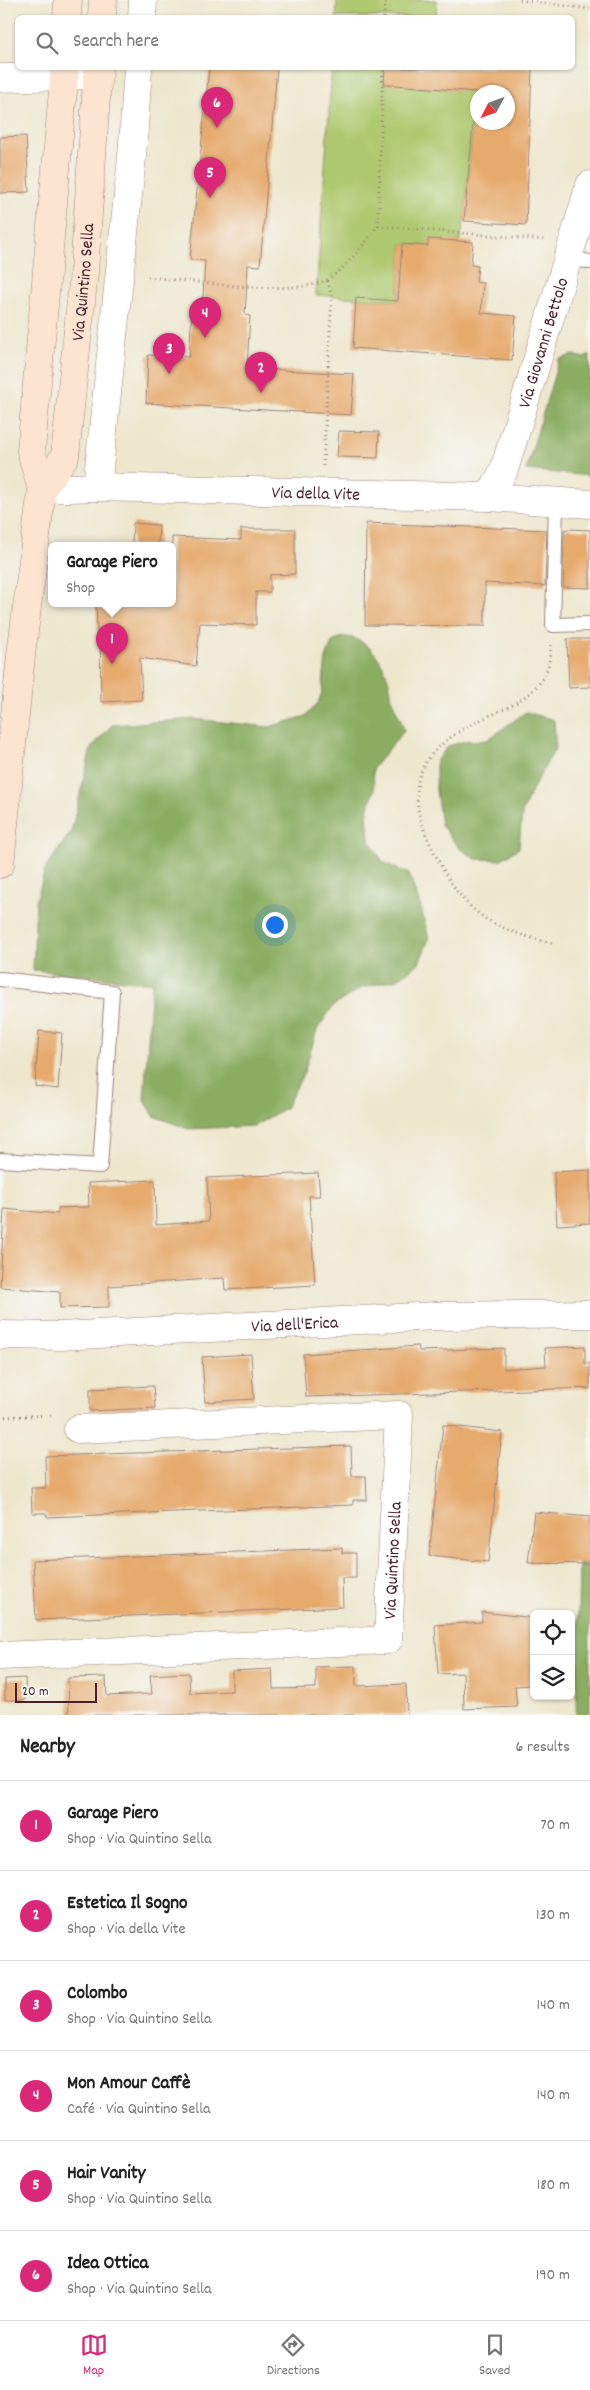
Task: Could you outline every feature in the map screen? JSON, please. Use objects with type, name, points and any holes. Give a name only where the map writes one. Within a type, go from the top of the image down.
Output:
[{"type":"street","points":[[67,15],[68,0]]},
{"type":"street","points":[[102,15],[103,0]]},
{"type":"street","points":[[142,15],[143,0]]},
{"type":"street","name":"Via Quintino Sella","points":[[97,487],[132,157],[138,70]]},
{"type":"street","points":[[0,78],[65,71],[98,71]]},
{"type":"street","name":"Via Quintino Sella","points":[[1,846],[21,655],[42,489],[31,451],[65,71]]},
{"type":"street","name":"Via Quintino Sella","points":[[42,489],[66,456],[84,272],[98,71]]},
{"type":"street","name":"Via Giovanni Bettolo","points":[[489,497],[504,470],[576,254],[590,185]]},
{"type":"street","points":[[84,272],[120,275]]},
{"type":"street","name":"Via della Vite","points":[[42,489],[97,487],[322,492],[489,497],[590,504]]},
{"type":"street","name":"Via dell'Erica","points":[[0,1335],[60,1336],[436,1316],[590,1314]]},
{"type":"street","name":"Via Quintino Sella","points":[[0,1656],[388,1640],[399,1415],[78,1429]]},
{"type":"lane","points":[[556,502],[553,624],[590,624]]},
{"type":"lane","points":[[0,979],[112,992],[100,1166],[0,1160]]},
{"type":"path","points":[[384,0],[384,15]]},
{"type":"path","points":[[520,0],[590,9]]},
{"type":"path","points":[[120,275],[266,287],[298,287],[327,280],[346,264],[378,226],[383,70]]},
{"type":"path","points":[[378,226],[576,254]]},
{"type":"path","points":[[322,492],[332,295],[327,280]]},
{"type":"path","points":[[552,943],[500,928],[480,916],[460,897],[430,847],[420,822],[417,804],[417,783],[424,763],[436,748],[454,734],[514,704],[529,694],[541,680],[549,664],[553,624]]},
{"type":"path","points":[[0,1417],[69,1415],[78,1429]]},
{"type":"green space","points":[[337,0],[437,0],[436,15],[336,15]]},
{"type":"green space","points":[[332,70],[413,70],[411,86],[470,91],[470,130],[472,130],[464,221],[460,241],[428,246],[402,244],[398,301],[316,295]]},
{"type":"green space","points":[[573,355],[584,358],[590,355],[590,476],[526,470],[559,359]]},
{"type":"green space","points":[[342,637],[351,638],[367,645],[378,658],[390,685],[393,702],[403,727],[404,731],[373,768],[374,790],[367,815],[369,839],[383,862],[409,874],[429,939],[419,963],[398,979],[361,988],[333,1006],[317,1030],[304,1073],[285,1108],[254,1126],[188,1129],[154,1116],[144,1099],[152,983],[33,970],[36,901],[46,867],[71,832],[91,748],[112,725],[194,719],[269,727],[306,716],[318,703],[322,692],[326,658],[332,642]]},
{"type":"green space","points":[[526,712],[554,720],[556,747],[531,792],[522,813],[519,848],[500,860],[476,859],[459,848],[441,825],[436,790],[436,761],[448,746],[465,741],[487,740]]},
{"type":"green space","points":[[579,1564],[590,1564],[590,1715],[576,1715]]},
{"type":"building","points":[[209,70],[277,70],[260,266],[248,265],[245,315],[250,316],[247,368],[354,374],[351,415],[146,403],[148,355],[189,357],[192,312],[202,313],[205,261],[190,260]]},
{"type":"building","points":[[385,70],[532,70],[526,225],[464,221],[472,130],[515,130],[515,85],[470,85],[470,91],[384,84]]},
{"type":"building","points":[[26,136],[29,192],[0,193],[0,137]]},
{"type":"building","points":[[428,239],[473,242],[471,265],[478,266],[476,282],[483,283],[481,313],[516,316],[512,360],[353,348],[356,298],[398,301],[402,244],[428,246]]},
{"type":"building","points":[[339,431],[379,432],[378,458],[337,457]]},
{"type":"building","points":[[133,523],[159,525],[158,542],[132,542]]},
{"type":"building","points":[[366,523],[547,530],[545,586],[485,583],[485,626],[365,625]]},
{"type":"building","points":[[241,529],[295,529],[295,574],[270,575],[270,592],[256,592],[256,625],[200,623],[196,666],[140,658],[142,700],[101,702],[100,632],[97,632],[96,607],[176,607],[176,542],[172,542],[172,537],[241,540]]},
{"type":"building","points":[[564,530],[590,530],[590,588],[563,587]]},
{"type":"building","points":[[567,639],[590,639],[590,687],[569,688]]},
{"type":"building","points":[[39,1031],[62,1033],[58,1089],[35,1086]]},
{"type":"building","points":[[590,1170],[590,1223],[557,1225],[554,1172]]},
{"type":"building","points":[[318,1173],[320,1196],[309,1196],[315,1285],[225,1290],[224,1278],[109,1286],[109,1307],[60,1308],[60,1292],[0,1287],[4,1209],[58,1214],[58,1208],[89,1207],[88,1183],[155,1180],[156,1225],[209,1221],[207,1178]]},
{"type":"building","points":[[418,1346],[419,1351],[504,1348],[504,1369],[546,1366],[545,1348],[585,1346],[585,1364],[590,1363],[590,1388],[306,1397],[303,1354]]},
{"type":"building","points":[[251,1354],[254,1399],[205,1402],[202,1357]]},
{"type":"building","points":[[153,1386],[155,1408],[90,1411],[90,1389]]},
{"type":"building","points":[[443,1425],[502,1432],[488,1562],[429,1556]]},
{"type":"building","points":[[351,1446],[352,1476],[366,1476],[367,1500],[353,1500],[353,1505],[47,1517],[46,1513],[32,1513],[31,1488],[46,1488],[45,1456]]},
{"type":"building","points":[[534,1512],[590,1517],[590,1564],[528,1563]]},
{"type":"building","points":[[342,1548],[342,1553],[356,1553],[356,1578],[342,1578],[343,1607],[36,1620],[33,1560]]},
{"type":"building","points":[[482,1612],[530,1618],[530,1685],[515,1686],[517,1707],[464,1709],[463,1673],[438,1674],[435,1625],[482,1622]]},
{"type":"building","points":[[355,1666],[356,1686],[406,1684],[407,1715],[69,1715],[68,1678],[106,1677],[107,1696],[152,1694],[150,1675],[189,1673],[190,1693],[232,1691],[232,1671],[272,1669],[273,1689],[316,1688],[316,1667]]},
{"type":"building","points":[[25,1678],[26,1700],[5,1700],[5,1679]]},
{"type":"place","name":"Idea Ottica","points":[[217,128]]},
{"type":"place","name":"Hair Vanity","points":[[210,198]]},
{"type":"place","name":"Mon Amour Caffè","points":[[205,338]]},
{"type":"place","name":"Colombo","points":[[169,374]]},
{"type":"place","name":"Estetica Il Sogno","points":[[261,393]]},
{"type":"place","name":"Garage Piero","points":[[112,664]]}]
